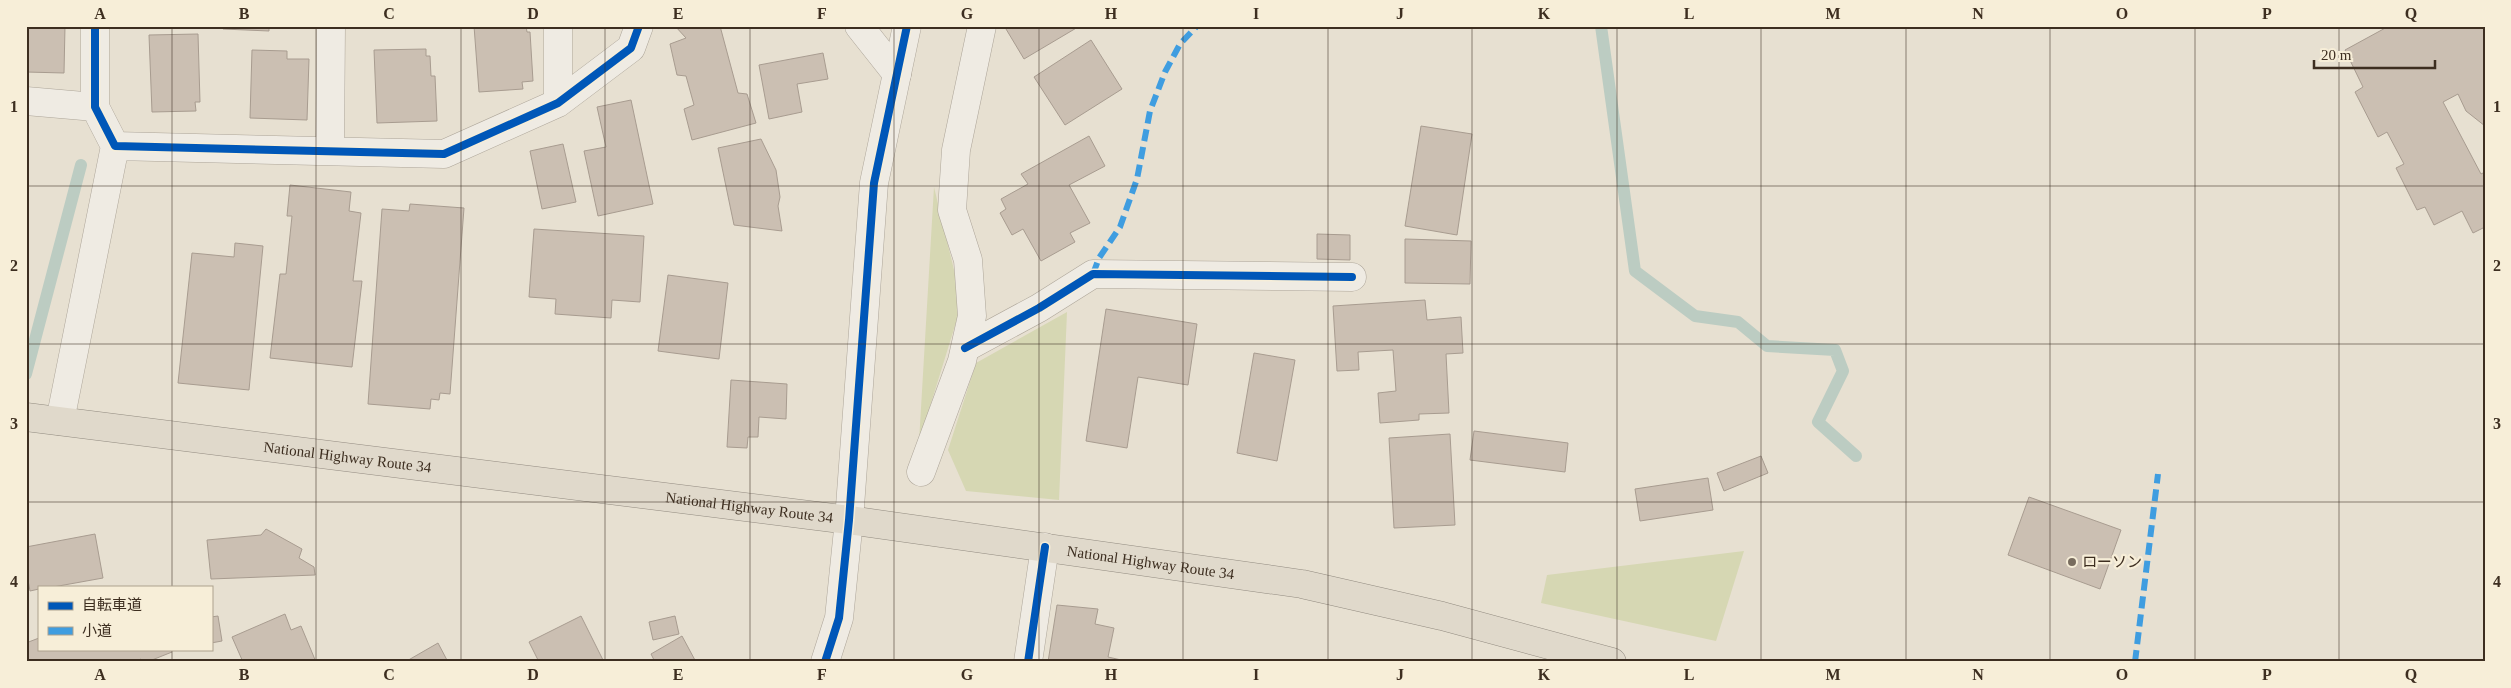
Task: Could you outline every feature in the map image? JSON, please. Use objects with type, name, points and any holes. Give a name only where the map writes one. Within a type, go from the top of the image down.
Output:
[{"type":"highway","name":"National Highway Route 34","points":[[26,417],[849,520],[1302,584],[1442,616],[1612,662]]},
{"type":"street","points":[[60,420],[115,146],[95,107],[94,26]]},
{"type":"street","points":[[330,151],[331,26]]},
{"type":"street","points":[[558,26],[558,103]]},
{"type":"street","points":[[115,146],[444,154],[558,103],[631,48],[639,26]]},
{"type":"street","points":[[859,26],[897,74]]},
{"type":"street","points":[[825,662],[839,618],[849,520],[874,183],[907,26]]},
{"type":"street","points":[[921,472],[965,348],[972,316],[968,260],[952,210],[956,150],[982,26]]},
{"type":"street","points":[[26,101],[95,107]]},
{"type":"street","points":[[965,348],[1039,308],[1093,274],[1352,277]]},
{"type":"street","points":[[1028,662],[1045,547]]},
{"type":"green space","points":[[934,187],[962,303],[919,442]]},
{"type":"green space","points":[[1067,312],[1059,500],[966,491],[948,450],[976,363]]},
{"type":"green space","points":[[1744,551],[1716,641],[1541,603],[1547,575]]},
{"type":"building","points":[[26,26],[65,26],[64,73],[26,72]]},
{"type":"building","points":[[223,26],[269,26],[269,31],[223,29]]},
{"type":"building","points":[[474,26],[526,26],[527,32],[530,32],[533,81],[522,82],[523,89],[479,92]]},
{"type":"building","points":[[675,26],[720,26],[738,93],[747,94],[756,123],[692,140],[684,109],[694,105],[686,76],[677,75],[670,44],[686,38]]},
{"type":"building","points":[[1010,26],[1078,27],[1024,59],[1006,29]]},
{"type":"building","points":[[2389,26],[2485,26],[2485,126],[2466,111],[2458,94],[2443,102],[2481,174],[2485,172],[2485,227],[2473,233],[2462,211],[2434,225],[2425,207],[2417,210],[2396,168],[2404,164],[2387,132],[2378,137],[2355,92],[2363,87],[2345,50]]},
{"type":"building","points":[[198,34],[200,102],[195,102],[196,111],[152,112],[149,35]]},
{"type":"building","points":[[1091,40],[1122,89],[1065,125],[1034,77]]},
{"type":"building","points":[[426,49],[426,56],[430,56],[431,76],[435,76],[437,121],[377,123],[374,50]]},
{"type":"building","points":[[252,50],[287,51],[287,59],[309,59],[307,120],[250,118]]},
{"type":"building","points":[[823,53],[828,79],[797,84],[802,112],[769,119],[759,65]]},
{"type":"building","points":[[631,100],[653,204],[598,216],[584,151],[606,147],[597,107]]},
{"type":"building","points":[[1421,126],[1472,134],[1457,235],[1405,226]]},
{"type":"building","points":[[1089,136],[1105,166],[1069,185],[1090,223],[1070,233],[1075,242],[1041,261],[1023,229],[1012,235],[1000,213],[1006,209],[1001,199],[1028,184],[1021,174]]},
{"type":"building","points":[[761,139],[776,170],[780,197],[778,206],[782,231],[734,225],[718,148]]},
{"type":"building","points":[[563,144],[576,202],[542,209],[530,151]]},
{"type":"building","points":[[290,185],[351,192],[349,211],[361,213],[353,281],[362,281],[352,367],[270,358],[280,274],[286,274],[292,216],[287,216]]},
{"type":"building","points":[[410,204],[464,208],[450,394],[440,393],[439,400],[431,399],[430,409],[368,404],[382,209],[409,211]]},
{"type":"building","points":[[534,229],[644,236],[640,302],[612,300],[611,318],[555,314],[556,299],[529,297]]},
{"type":"building","points":[[1317,234],[1350,235],[1350,260],[1317,259]]},
{"type":"building","points":[[1405,239],[1471,241],[1470,284],[1405,283]]},
{"type":"building","points":[[235,243],[263,246],[249,390],[178,383],[192,253],[234,257]]},
{"type":"building","points":[[668,275],[728,283],[719,359],[658,351]]},
{"type":"building","points":[[1425,300],[1427,320],[1461,317],[1463,353],[1446,354],[1449,413],[1419,414],[1419,420],[1380,423],[1378,393],[1396,391],[1393,350],[1358,352],[1359,370],[1337,371],[1333,306]]},
{"type":"building","points":[[1106,309],[1197,324],[1188,385],[1138,377],[1127,448],[1086,441]]},
{"type":"building","points":[[1254,353],[1295,360],[1277,461],[1237,453]]},
{"type":"building","points":[[731,380],[787,384],[786,419],[759,417],[758,437],[748,437],[747,448],[727,447]]},
{"type":"building","points":[[1474,431],[1568,443],[1565,472],[1470,460]]},
{"type":"building","points":[[1450,434],[1455,525],[1394,528],[1389,438]]},
{"type":"building","points":[[1761,456],[1768,473],[1724,491],[1717,473]]},
{"type":"building","points":[[1708,478],[1713,510],[1640,521],[1635,489]]},
{"type":"building","points":[[2029,497],[2121,530],[2100,589],[2008,555]]},
{"type":"building","points":[[266,529],[302,549],[299,558],[314,567],[315,575],[211,579],[207,540],[261,535]]},
{"type":"building","points":[[95,534],[103,578],[59,586],[38,586],[38,589],[30,591],[26,569],[26,547]]},
{"type":"building","points":[[1057,605],[1098,609],[1095,624],[1114,628],[1108,657],[1130,662],[1048,662]]},
{"type":"building","points":[[285,614],[291,630],[301,626],[316,662],[243,662],[232,637]]},
{"type":"building","points":[[218,616],[222,641],[212,643],[212,617]]},
{"type":"building","points":[[581,616],[604,662],[539,662],[529,642]]},
{"type":"building","points":[[675,616],[679,634],[653,640],[649,622]]},
{"type":"building","points":[[682,636],[696,662],[655,662],[651,654]]},
{"type":"building","points":[[38,638],[38,650],[171,650],[172,652],[147,662],[143,662],[141,659],[134,662],[26,662],[26,643]]},
{"type":"building","points":[[438,643],[448,662],[405,662]]},
{"type":"waterway","points":[[1601,26],[1635,271],[1695,316],[1738,322],[1767,346],[1835,350],[1843,371],[1818,422],[1856,456]]},
{"type":"waterway","points":[[26,374],[81,165]]},
{"type":"marked path","points":[[1093,274],[1099,258],[1120,227],[1137,179],[1150,111],[1165,72],[1180,44],[1197,26]]},
{"type":"marked path","points":[[2135,662],[2158,474]]},
{"type":"cycle path","points":[[95,26],[95,107],[115,146],[444,154],[558,103],[631,48],[639,26]]},
{"type":"cycle path","points":[[825,662],[839,618],[849,520],[874,183],[907,26]]},
{"type":"cycle path","points":[[965,348],[1039,308],[1093,274],[1352,277]]},
{"type":"cycle path","points":[[1028,662],[1045,547]]},
{"type":"place","name":"ローソン","points":[[2072,562]]}]
